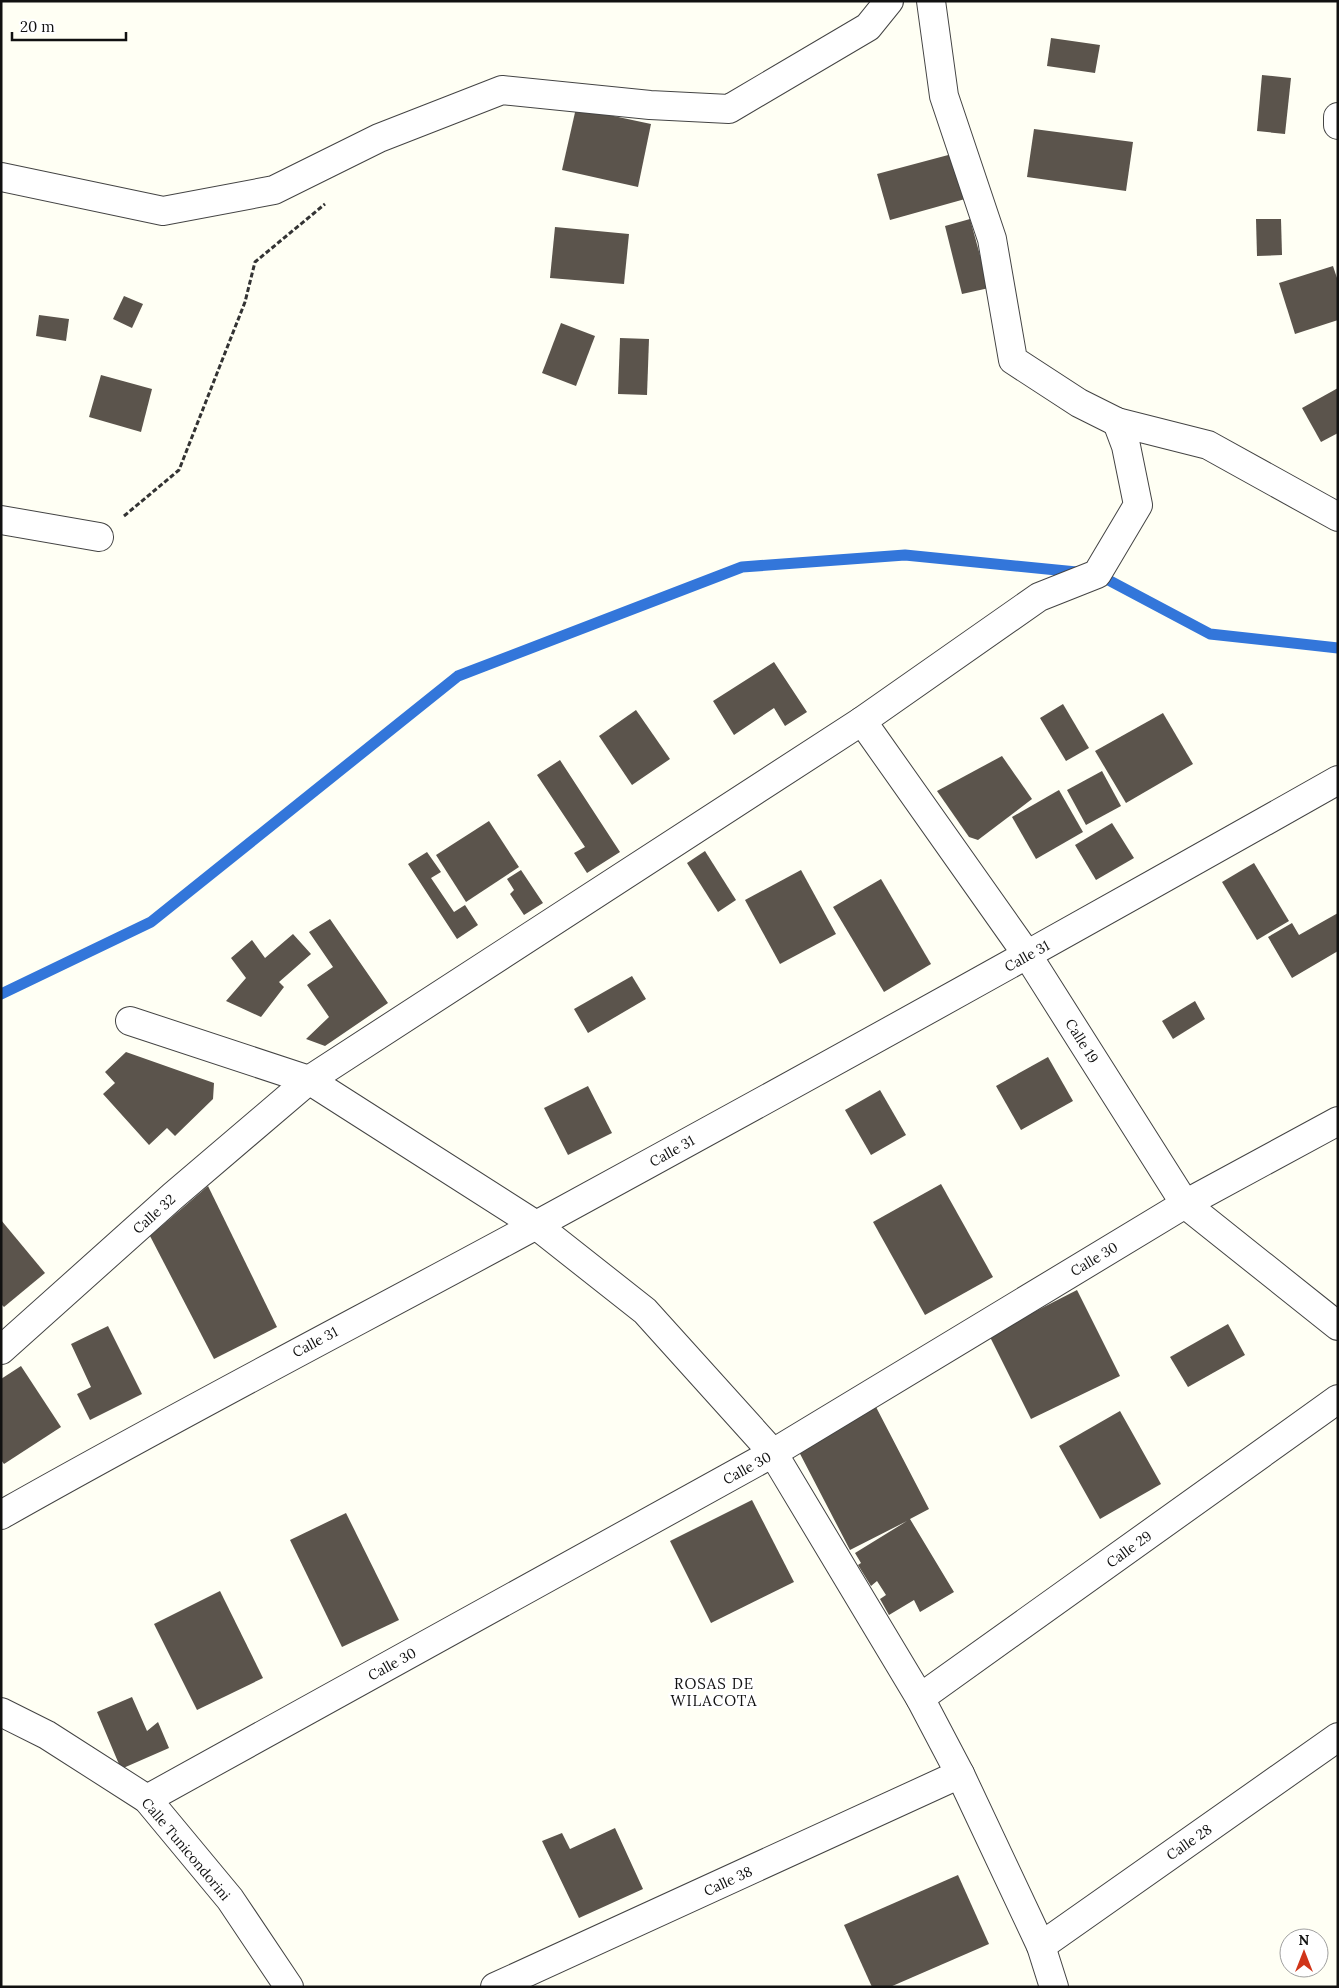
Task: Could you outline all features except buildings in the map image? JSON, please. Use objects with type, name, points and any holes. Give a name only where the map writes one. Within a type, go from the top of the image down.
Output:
[{"type":"street","points":[[1,177],[162,210],[274,190],[379,138],[502,90],[650,105],[729,109],[868,27],[889,1]]},
{"type":"street","points":[[931,1],[944,96],[992,239],[1013,360],[1079,403],[1117,422],[1208,445],[1338,516]]},
{"type":"street","points":[[1338,117],[1338,126]]},
{"type":"street","name":"Calle 32","points":[[1,1350],[173,1196],[309,1080],[862,721],[1039,597],[1097,574],[1138,505],[1126,446],[1117,422]]},
{"type":"street","points":[[1,520],[98,537]]},
{"type":"street","name":"Calle 19","points":[[862,721],[1028,956],[1185,1204],[1338,1326]]},
{"type":"street","name":"Calle 31","points":[[1,1515],[248,1378],[536,1225],[1028,956],[1338,780]]},
{"type":"street","points":[[130,1021],[309,1080],[536,1225],[645,1311],[773,1453],[920,1698],[960,1774],[1040,1946],[1054,1987]]},
{"type":"street","name":"Calle 30","points":[[147,1799],[773,1453],[1185,1204],[1338,1121]]},
{"type":"street","name":"Calle 29","points":[[920,1698],[1338,1399]]},
{"type":"street","name":"Calle Tunicondorini","points":[[1,1712],[47,1735],[147,1799],[230,1900],[289,1987]]},
{"type":"street","name":"Calle 28","points":[[1040,1946],[1338,1737]]},
{"type":"street","name":"Calle 38","points":[[495,1987],[960,1774]]},
{"type":"path","points":[[98,537],[179,470],[245,302],[255,262],[332,199]]},
{"type":"waterway","points":[[1,994],[151,922],[458,676],[742,567],[905,555],[1097,574],[1210,634],[1338,648]]},
{"type":"district","name":"ROSAS DE WILACOTA","points":[[714,1692]]}]
